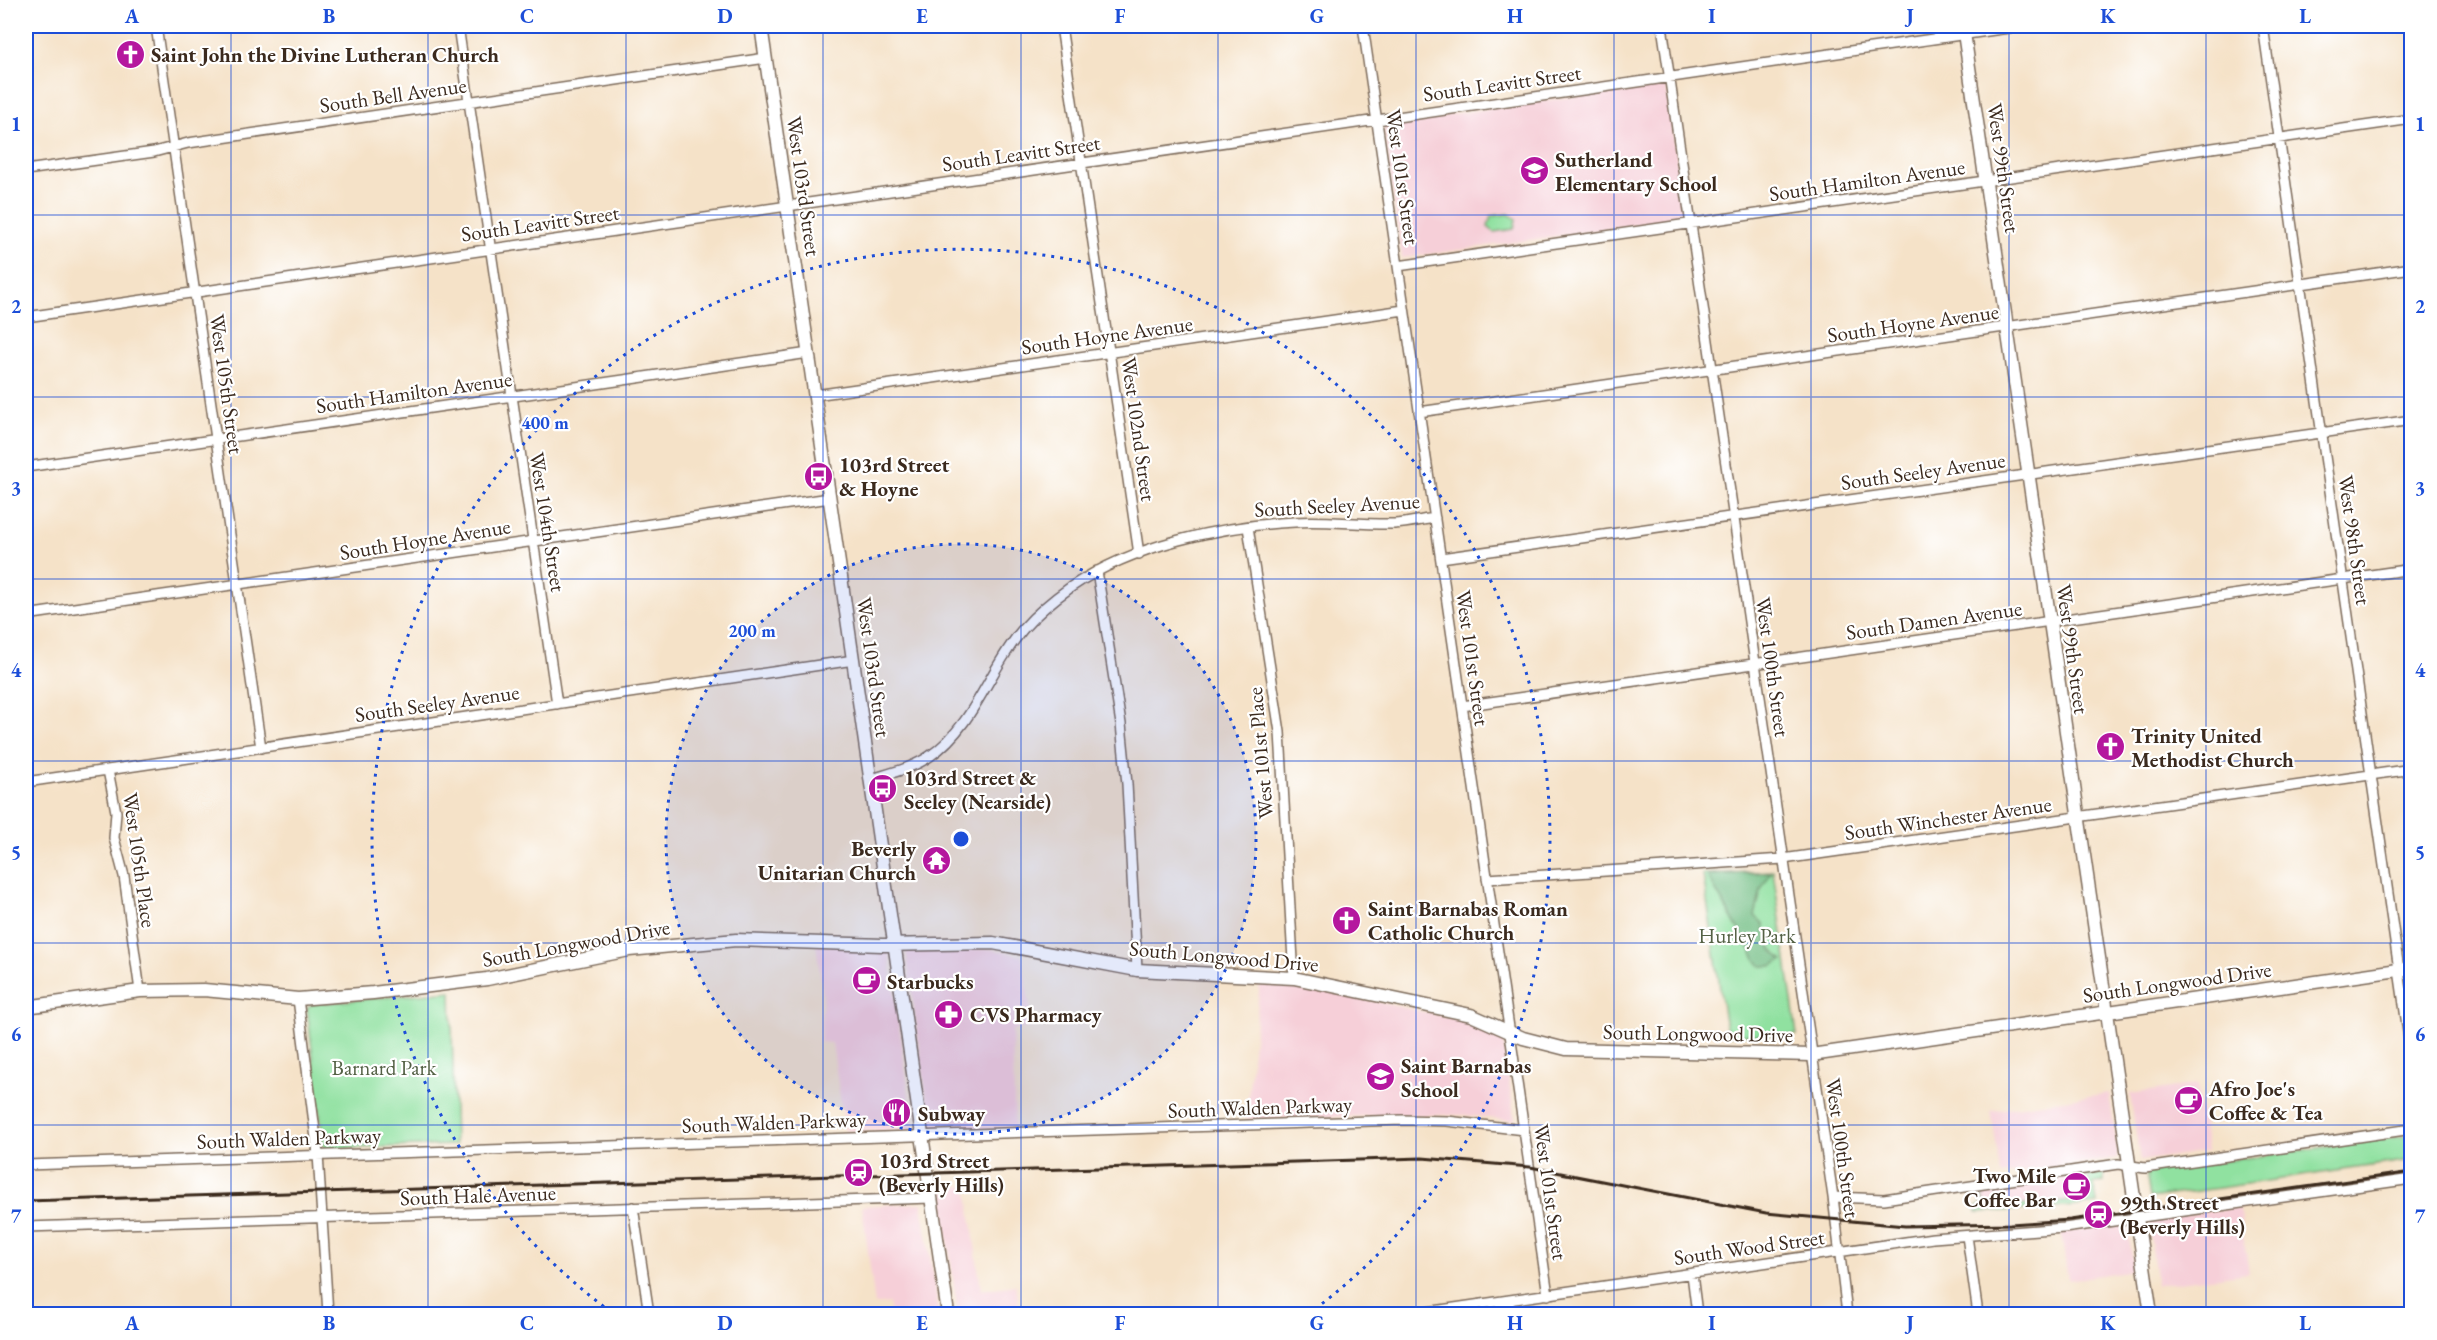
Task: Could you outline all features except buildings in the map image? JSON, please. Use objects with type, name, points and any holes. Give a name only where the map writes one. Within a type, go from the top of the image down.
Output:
[{"type":"street","name":"West 105th Street","points":[[156,26],[261,747]]},
{"type":"street","name":"West 104th Street","points":[[458,26],[557,704]]},
{"type":"street","name":"West 103rd Street","points":[[761,26],[948,1314]]},
{"type":"street","name":"West 102nd Street","points":[[1061,26],[1139,554]]},
{"type":"street","name":"West 101st Street","points":[[1363,26],[1548,1295]]},
{"type":"street","name":"West 100th Street","points":[[1662,26],[1833,1197],[1847,1314]]},
{"type":"street","name":"South Leavitt Street","points":[[26,317],[1669,77],[1964,30],[2022,26]]},
{"type":"street","name":"West 98th Street","points":[[2263,26],[2412,1060]]},
{"type":"street","name":"West 99th Street","points":[[1964,30],[2151,1314]]},
{"type":"street","name":"South Bell Avenue","points":[[26,170],[469,101],[766,58]]},
{"type":"street","name":"South Hamilton Avenue","points":[[1398,266],[2412,119]]},
{"type":"street","name":"South Hoyne Avenue","points":[[1419,412],[2412,268]]},
{"type":"street","name":"South Hoyne Avenue","points":[[815,395],[1404,310]]},
{"type":"street","name":"South Hamilton Avenue","points":[[26,467],[809,353]]},
{"type":"street","name":"South Seeley Avenue","points":[[1441,558],[2412,420]]},
{"type":"street","name":"South Hoyne Avenue","points":[[26,615],[830,498]]},
{"type":"street","name":"South Seeley Avenue","points":[[871,778],[903,769],[929,757],[951,738],[970,714],[1023,630],[1047,605],[1097,571],[1139,554],[1209,534],[1248,527],[1326,521],[1398,524],[1435,518]]},
{"type":"street","name":"West 101st Place","points":[[1248,527],[1280,732],[1294,978]]},
{"type":"street","name":"South Damen Avenue","points":[[1462,706],[2412,569]]},
{"type":"street","points":[[1097,571],[1125,764],[1137,970]]},
{"type":"street","name":"South Seeley Avenue","points":[[26,782],[854,660]]},
{"type":"street","name":"South Winchester Avenue","points":[[1487,879],[1783,859],[2412,769]]},
{"type":"street","name":"West 105th Place","points":[[108,770],[116,812],[114,838],[124,876],[140,991]]},
{"type":"street","name":"South Longwood Drive","points":[[26,1007],[140,991],[204,990],[298,999],[487,979],[596,955],[698,942],[777,939],[895,945],[993,943],[1137,970],[1294,978],[1471,1015],[1523,1038],[1566,1048],[1811,1055],[2412,968]]},
{"type":"street","points":[[298,999],[318,1154],[324,1218],[328,1314]]},
{"type":"street","name":"South Walden Parkway","points":[[26,1165],[818,1137],[923,1137],[1402,1120],[1447,1121],[1524,1130]]},
{"type":"street","points":[[1833,1197],[1884,1198],[2118,1164],[2145,1168],[2412,1129]]},
{"type":"street","name":"South Wood Street","points":[[1413,1314],[1838,1252],[1967,1236],[2064,1228],[2412,1179]]},
{"type":"street","name":"South Hale Avenue","points":[[26,1227],[932,1197]]},
{"type":"street","points":[[633,1207],[649,1314]]},
{"type":"street","points":[[1967,1236],[1978,1314]]},
{"type":"street","points":[[1692,1274],[1697,1314]]},
{"type":"street","points":[[1509,1300],[1511,1314]]},
{"type":"shaded area","name":"Sutherland Elementary School","points":[[1666,83],[1686,218],[1402,258],[1383,124]]},
{"type":"shaded area","points":[[816,944],[888,947],[914,1131],[845,1131],[832,1043],[820,1042],[823,994]]},
{"type":"shaded area","points":[[991,949],[1022,956],[1033,1027],[1012,1030],[1015,1128],[931,1130],[906,951]]},
{"type":"shaded area","name":"Saint Barnabas School","points":[[1260,982],[1318,989],[1466,1021],[1502,1035],[1515,1121],[1463,1115],[1246,1119]]},
{"type":"shaded area","points":[[2197,1084],[2207,1151],[2140,1161],[2130,1094]]},
{"type":"shaded area","points":[[2109,1093],[2117,1158],[2001,1175],[1991,1111]]},
{"type":"shaded area","points":[[2088,1173],[2091,1199],[1985,1208],[1981,1189]]},
{"type":"shaded area","points":[[967,1186],[981,1290],[1016,1285],[1020,1314],[958,1314],[940,1187]]},
{"type":"shaded area","points":[[922,1203],[939,1314],[891,1314],[889,1303],[875,1305],[862,1206]]},
{"type":"shaded area","points":[[2239,1207],[2249,1273],[2157,1285],[2148,1220]]},
{"type":"shaded area","points":[[2127,1223],[2134,1270],[2068,1280],[2061,1232]]},
{"type":"green space","points":[[1509,214],[1516,219],[1514,229],[1494,232],[1488,227],[1491,216]]},
{"type":"green space","name":"Hurley Park","points":[[1773,871],[1797,1035],[1727,1035],[1703,874]]},
{"type":"green space","points":[[1771,872],[1761,890],[1755,916],[1764,924],[1767,940],[1772,949],[1783,960],[1771,966],[1761,966],[1707,875]]},
{"type":"green space","name":"Barnard Park","points":[[451,991],[455,1145],[324,1149],[307,1008],[312,1004]]},
{"type":"green space","points":[[2411,1135],[2411,1160],[2150,1198],[2146,1172]]},
{"type":"green space","points":[[2103,1174],[2104,1182],[2094,1183],[2097,1204],[2043,1209],[2043,1204],[2091,1199],[2088,1176]]},
{"type":"green space","points":[[1982,1192],[1986,1208],[2041,1204],[2041,1209],[1977,1212],[1977,1206],[1983,1205]]},
{"type":"railway","points":[[26,1201],[1422,1158],[1530,1167],[1766,1213],[1905,1226],[2010,1224],[2070,1220],[2412,1172]]},
{"type":"place","name":"Saint John the Divine Lutheran Church","points":[[130,54]]},
{"type":"place","name":"Sutherland Elementary School","points":[[1534,171]]},
{"type":"place","name":"103rd Street & Hoyne","points":[[818,476]]},
{"type":"place","name":"Trinity United Methodist Church","points":[[2110,747]]},
{"type":"place","name":"103rd Street & Seeley (Nearside)","points":[[883,789]]},
{"type":"place","name":"Beverly Unitarian Church","points":[[937,860]]},
{"type":"place","name":"Saint Barnabas Roman Catholic Church","points":[[1347,920]]},
{"type":"place","name":"Starbucks","points":[[866,981]]},
{"type":"place","name":"CVS Pharmacy","points":[[949,1014]]},
{"type":"place","name":"Saint Barnabas School","points":[[1380,1077]]},
{"type":"place","name":"Afro Joe's Coffee & Tea","points":[[2188,1100]]},
{"type":"place","name":"Subway","points":[[897,1113]]},
{"type":"place","name":"103rd Street (Beverly Hills)","points":[[858,1172]]},
{"type":"place","name":"Two Mile Coffee Bar","points":[[2077,1187]]},
{"type":"place","name":"99th Street (Beverly Hills)","points":[[2099,1214]]}]
